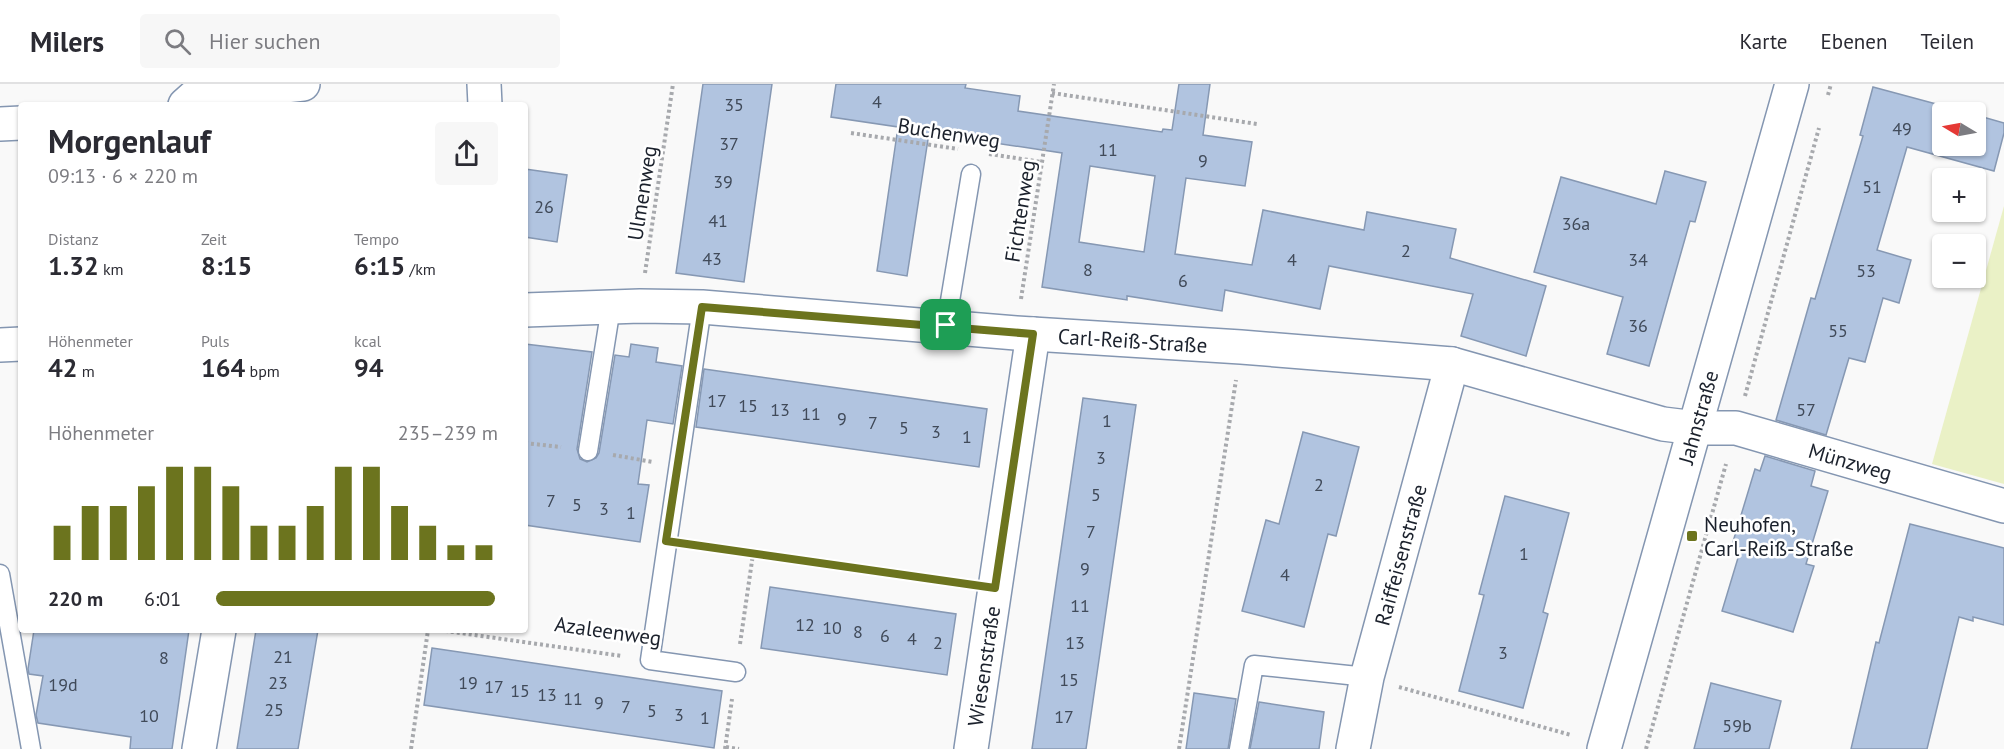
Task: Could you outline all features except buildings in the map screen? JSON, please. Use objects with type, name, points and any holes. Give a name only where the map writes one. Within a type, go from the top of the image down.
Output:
[{"type":"street","points":[[188,102],[195,96],[303,84]]},
{"type":"street","points":[[484,84],[485,102]]},
{"type":"street","name":"Jahnstraße","points":[[1605,747],[1696,428],[1723,322],[1792,84]]},
{"type":"street","points":[[0,124],[18,123]]},
{"type":"street","name":"Carl-Reiß-Straße","points":[[528,310],[702,307],[1452,364],[1663,424],[1696,428]]},
{"type":"street","name":"Wiesenstraße","points":[[971,749],[995,588],[1025,333]]},
{"type":"street","points":[[0,345],[18,344]]},
{"type":"street","name":"Raiffeisenstraße","points":[[1353,749],[1367,677],[1452,364]]},
{"type":"street","name":"Münzweg","points":[[1696,428],[1736,428],[2004,506]]},
{"type":"street","points":[[199,749],[218,633]]},
{"type":"lane","points":[[946,325],[971,174]]},
{"type":"lane","points":[[588,451],[626,307]]},
{"type":"lane","points":[[650,660],[702,307]]},
{"type":"lane","points":[[0,574],[31,749]]},
{"type":"lane","name":"Azaleenweg","points":[[650,660],[736,672]]},
{"type":"lane","points":[[1239,749],[1254,665],[1367,677]]},
{"type":"path","name":"Ulmenweg","points":[[626,307],[674,84]]},
{"type":"path","name":"Fichtenweg","points":[[1025,333],[1042,162],[1054,84]]},
{"type":"path","points":[[1828,95],[1831,84]]},
{"type":"path","points":[[1052,93],[1257,124]]},
{"type":"path","points":[[1646,749],[1822,118]]},
{"type":"path","name":"Buchenweg","points":[[851,133],[963,150]]},
{"type":"path","name":"Buchenweg","points":[[986,153],[1042,162]]},
{"type":"path","points":[[1179,749],[1241,347]]},
{"type":"path","points":[[666,541],[995,588]]},
{"type":"path","points":[[411,749],[428,633]]},
{"type":"path","name":"Azaleenweg","points":[[460,633],[650,660]]},
{"type":"path","points":[[1367,677],[1605,747]]},
{"type":"path","points":[[726,747],[739,749]]},
{"type":"green space","points":[[2004,206],[2004,484],[1932,464],[1981,288],[1986,288],[1986,270]]},
{"type":"place","name":"Neuhofen, Carl-Reiß-Straße","points":[[1692,536]]},
{"type":"route","points":[[702,307],[946,325],[1033,334],[995,588],[666,541],[702,307]]}]
